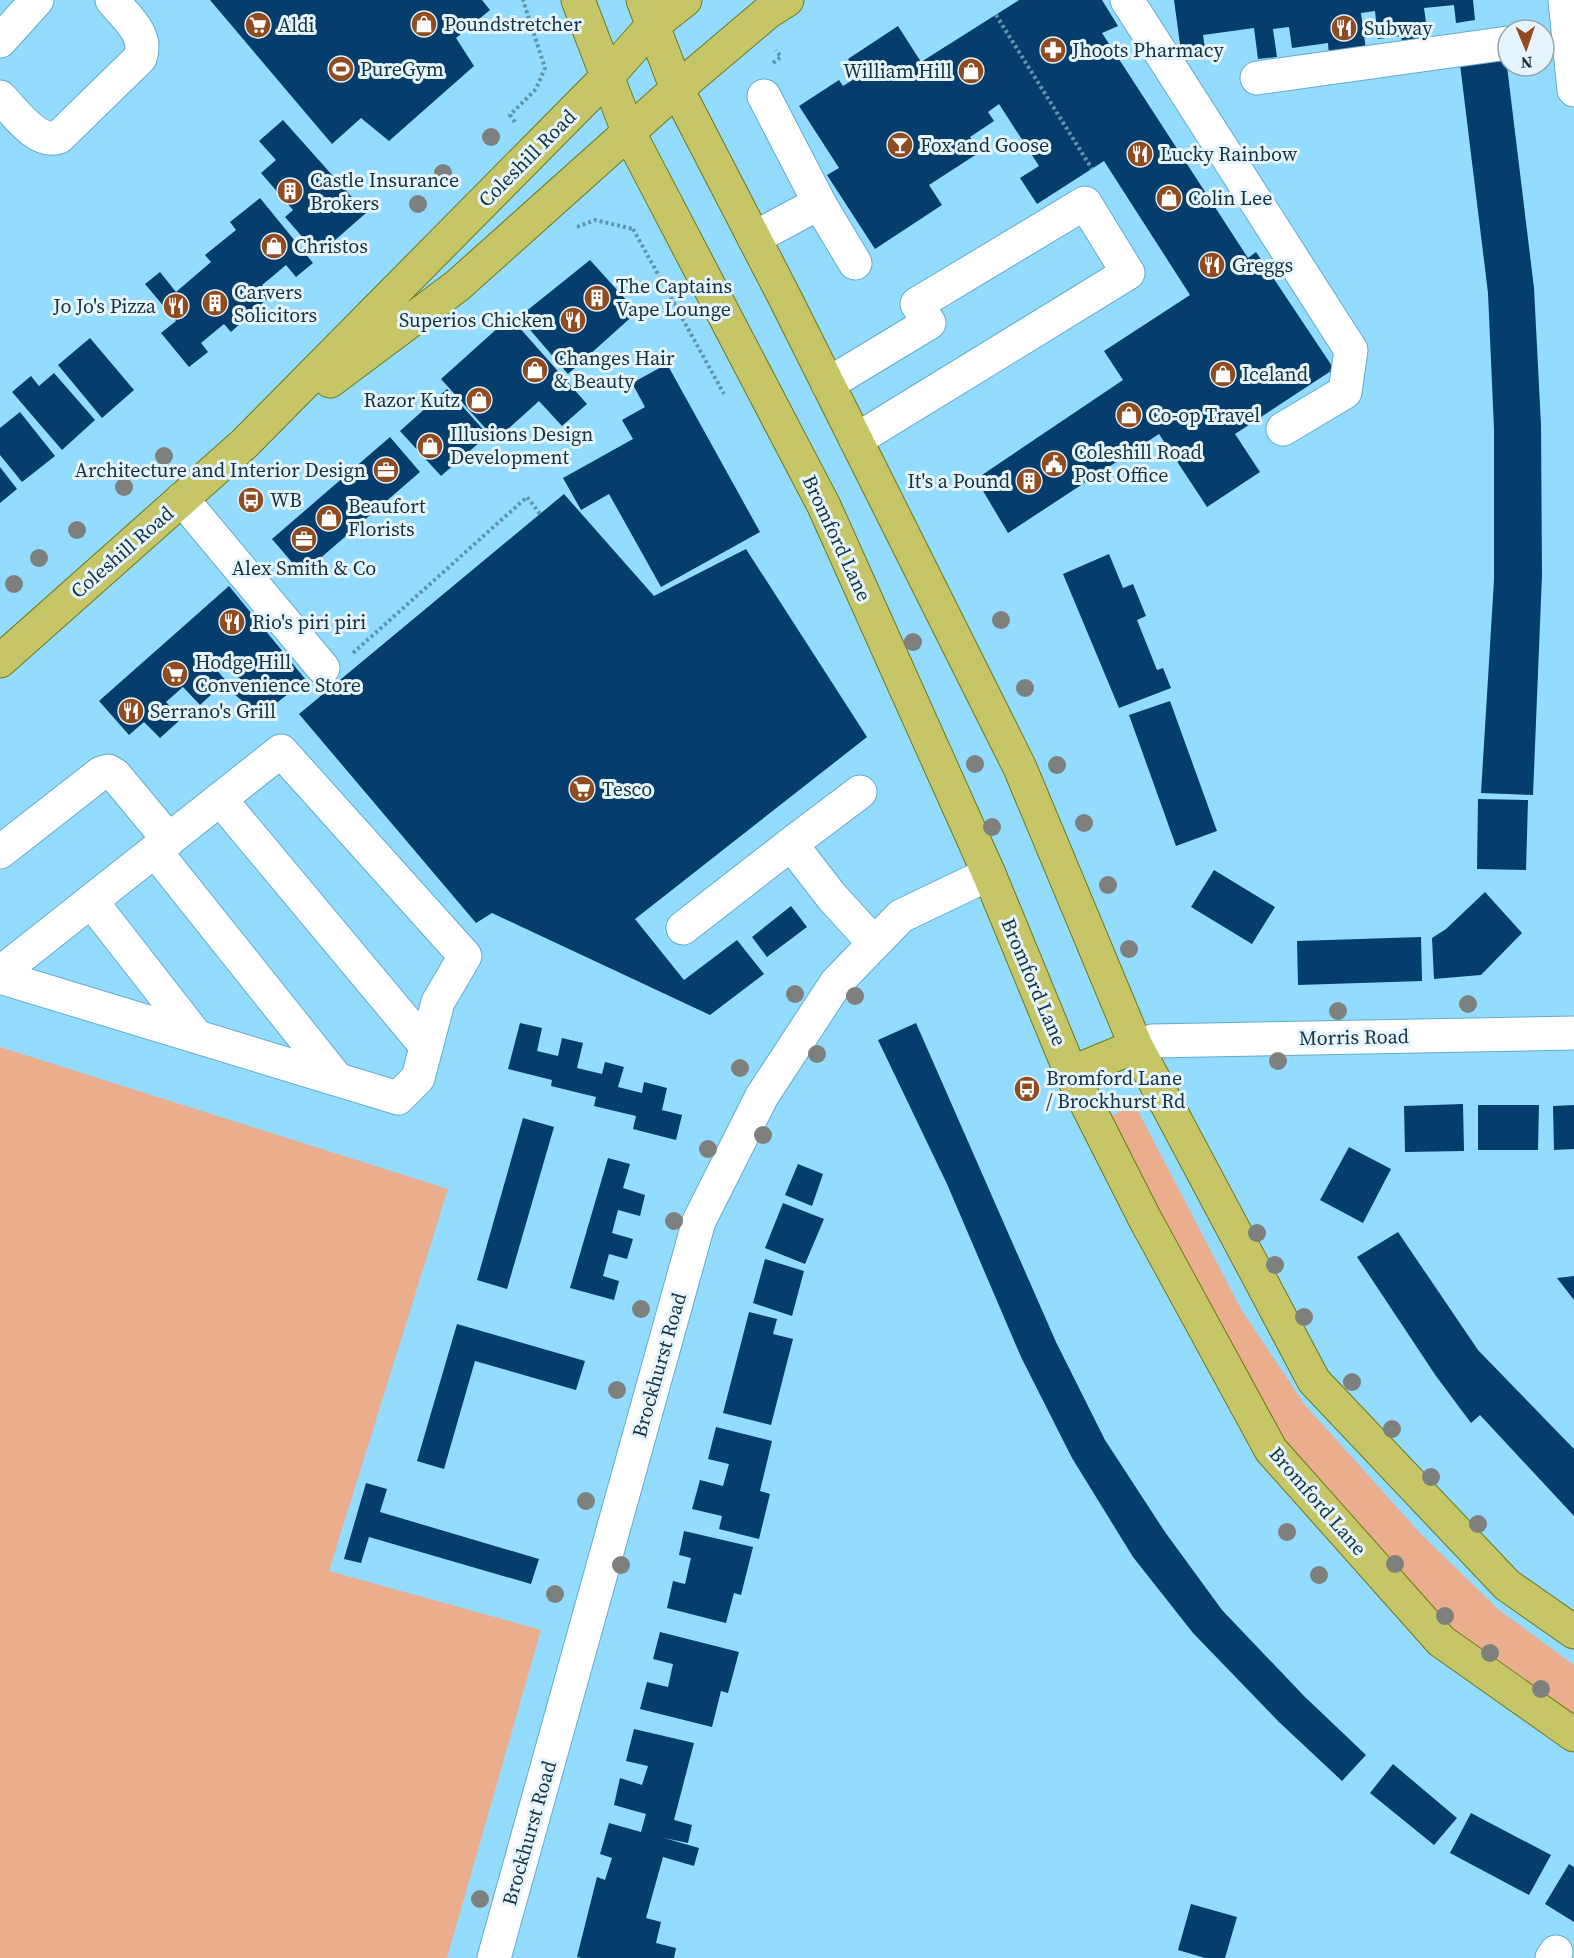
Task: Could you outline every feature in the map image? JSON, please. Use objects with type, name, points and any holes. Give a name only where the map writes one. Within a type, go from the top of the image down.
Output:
[{"type":"main road","name":"Bromford Lane","points":[[578,0],[628,131],[824,506],[989,874],[1071,1073],[1145,1219],[1270,1450],[1441,1641],[1574,1735]]},
{"type":"main road","name":"Coleshill Road","points":[[0,661],[244,444],[607,77],[647,13],[685,0]]},
{"type":"main road","name":"Coleshill Road","points":[[244,444],[457,286],[628,131],[768,12],[787,0]]},
{"type":"main road","points":[[647,13],[677,89],[1020,768],[1136,1046],[1314,1381],[1508,1585],[1574,1632]]},
{"type":"main road","points":[[1071,1073],[1136,1046]]},
{"type":"street","points":[[0,40],[37,0]]},
{"type":"street","points":[[0,97],[40,137],[51,140],[59,137],[140,58],[144,48],[141,36],[112,0]]},
{"type":"street","points":[[1127,0],[1351,350],[1345,392],[1283,429]]},
{"type":"street","points":[[1565,0],[1556,36],[1574,90]]},
{"type":"street","points":[[1257,78],[1496,45]]},
{"type":"street","points":[[764,96],[822,208],[855,263]]},
{"type":"street","points":[[828,384],[929,323],[917,304],[1085,203],[1128,273],[856,440]]},
{"type":"street","points":[[754,238],[810,208],[822,208]]},
{"type":"street","points":[[182,499],[323,668]]},
{"type":"street","points":[[282,751],[465,956],[438,1002],[418,1078],[398,1098],[0,975],[282,751]]},
{"type":"street","points":[[0,852],[101,772],[108,771],[115,775],[162,845],[337,1079]]},
{"type":"street","points":[[683,928],[860,792]]},
{"type":"street","points":[[220,799],[426,1046]]},
{"type":"street","points":[[791,844],[832,897],[874,943]]},
{"type":"street","name":"Brockhurst Road","points":[[494,1958],[699,1221],[762,1096],[836,982],[901,916],[989,874]]},
{"type":"street","points":[[91,901],[197,1037]]},
{"type":"street","name":"Morris Road","points":[[1136,1046],[1152,1041],[1574,1033]]},
{"type":"path","points":[[996,15],[1092,169]]},
{"type":"path","points":[[323,668],[328,675],[527,497],[540,514]]},
{"type":"shaded area","points":[[0,1047],[448,1189],[329,1571],[541,1630],[447,1958],[0,1958]]},
{"type":"shaded area","points":[[1135,1105],[1241,1309],[1305,1405],[1421,1534],[1499,1610],[1574,1665],[1574,1716],[1451,1629],[1281,1443],[1108,1117]]},
{"type":"building","name":"PureGym","points":[[210,0],[482,0],[490,10],[456,38],[474,66],[389,141],[361,118],[332,144]]},
{"type":"building","points":[[1019,0],[1102,0],[1118,26],[1102,33],[1248,258],[1256,252],[1334,369],[1235,434],[1260,472],[1207,507],[1159,434],[1008,533],[976,479],[1123,380],[1104,351],[1190,295],[1104,161],[1037,204],[1020,178],[1039,166],[999,104],[988,112],[994,121],[970,137],[980,152],[929,185],[942,205],[875,249],[827,175],[839,168],[799,106],[839,80],[843,86],[859,76],[848,59],[898,26],[921,62]]},
{"type":"building","points":[[1174,0],[1473,0],[1475,20],[1456,23],[1454,5],[1424,8],[1429,44],[1403,47],[1401,36],[1378,39],[1375,11],[1361,13],[1366,50],[1329,55],[1328,43],[1292,48],[1289,27],[1273,29],[1277,57],[1258,59],[1254,28],[1203,35],[1206,56],[1182,59]]},
{"type":"building","points":[[1496,51],[1496,78],[1508,78],[1534,288],[1541,425],[1542,575],[1533,795],[1481,793],[1494,580],[1494,429],[1488,293],[1459,56]]},
{"type":"building","points":[[283,120],[366,213],[318,255],[285,217],[293,210],[261,173],[276,160],[259,141]]},
{"type":"building","points":[[260,198],[313,263],[296,277],[286,265],[262,285],[271,295],[231,332],[224,324],[201,343],[208,352],[189,367],[161,333],[176,321],[145,284],[160,272],[176,292],[211,262],[205,255],[236,230],[230,222]]},
{"type":"building","points":[[590,260],[637,312],[568,374],[519,317]]},
{"type":"building","points":[[510,317],[587,404],[562,426],[539,401],[496,440],[441,379]]},
{"type":"building","points":[[90,338],[134,390],[102,418],[58,365]]},
{"type":"building","points":[[667,364],[760,532],[661,587],[609,494],[581,510],[563,478],[633,439],[622,420],[645,407],[632,383]]},
{"type":"building","points":[[54,373],[95,420],[62,450],[12,392],[31,376],[39,386]]},
{"type":"building","points":[[447,389],[488,435],[441,476],[400,431]]},
{"type":"building","points":[[20,412],[55,456],[22,482],[0,455],[0,428]]},
{"type":"building","points":[[390,437],[420,472],[302,574],[272,539]]},
{"type":"building","points":[[0,467],[17,489],[0,503]]},
{"type":"building","name":"Tesco","points":[[564,494],[654,596],[746,549],[867,737],[635,919],[684,980],[737,940],[764,974],[710,1015],[492,913],[476,923],[299,714]]},
{"type":"building","points":[[1109,554],[1123,588],[1133,584],[1146,616],[1137,620],[1157,670],[1163,668],[1171,688],[1119,708],[1063,574]]},
{"type":"building","points":[[229,586],[306,680],[260,716],[234,694],[244,683],[220,656],[211,663],[226,681],[200,705],[183,687],[166,702],[181,719],[160,738],[144,722],[129,735],[99,701]]},
{"type":"building","points":[[1170,701],[1217,831],[1176,846],[1129,715]]},
{"type":"building","points":[[1478,799],[1528,800],[1526,870],[1477,869]]},
{"type":"building","points":[[1214,870],[1275,907],[1252,944],[1191,907]]},
{"type":"building","points":[[1485,892],[1522,933],[1481,975],[1434,979],[1432,938],[1446,929]]},
{"type":"building","points":[[791,906],[807,927],[767,957],[752,937]]},
{"type":"building","points":[[1421,937],[1422,981],[1298,985],[1297,941]]},
{"type":"building","points":[[520,1023],[542,1028],[537,1051],[558,1056],[562,1038],[583,1043],[577,1068],[602,1074],[605,1062],[624,1067],[618,1087],[642,1093],[644,1082],[667,1088],[662,1110],[682,1115],[676,1140],[633,1129],[636,1116],[594,1106],[596,1097],[551,1086],[552,1080],[508,1069]]},
{"type":"building","points":[[916,1023],[1056,1342],[1105,1440],[1165,1532],[1222,1610],[1304,1696],[1366,1755],[1342,1781],[1279,1722],[1193,1633],[1133,1557],[1072,1458],[1021,1357],[947,1184],[878,1040]]},
{"type":"building","points":[[1463,1104],[1464,1151],[1405,1152],[1404,1106]]},
{"type":"building","points":[[1478,1105],[1539,1105],[1538,1150],[1478,1150]]},
{"type":"building","points":[[1574,1105],[1574,1149],[1554,1150],[1553,1106]]},
{"type":"building","points":[[523,1118],[554,1127],[507,1289],[477,1280]]},
{"type":"building","points":[[1349,1147],[1391,1169],[1363,1223],[1320,1200]]},
{"type":"building","points":[[608,1158],[630,1164],[623,1188],[645,1195],[640,1216],[618,1210],[612,1233],[633,1239],[627,1259],[609,1254],[603,1276],[619,1281],[614,1300],[570,1288]]},
{"type":"building","points":[[798,1164],[823,1174],[812,1206],[785,1195]]},
{"type":"building","points":[[783,1203],[824,1219],[805,1264],[765,1248]]},
{"type":"building","points":[[1398,1232],[1478,1350],[1574,1449],[1574,1516],[1480,1415],[1471,1423],[1436,1376],[1357,1257]]},
{"type":"building","points":[[765,1259],[804,1271],[792,1316],[753,1303]]},
{"type":"building","points":[[1574,1276],[1574,1300],[1557,1278]]},
{"type":"building","points":[[749,1312],[777,1319],[773,1334],[793,1339],[771,1425],[723,1413]]},
{"type":"building","points":[[457,1324],[585,1361],[576,1390],[475,1361],[444,1469],[417,1461]]},
{"type":"building","points":[[716,1427],[772,1441],[760,1491],[770,1494],[759,1539],[719,1529],[722,1516],[692,1509],[700,1480],[723,1486],[729,1464],[708,1459]]},
{"type":"building","points":[[366,1483],[387,1489],[380,1512],[539,1559],[531,1584],[369,1537],[361,1563],[344,1559]]},
{"type":"building","points":[[684,1531],[753,1547],[741,1595],[734,1593],[726,1623],[667,1608],[673,1581],[685,1584],[691,1558],[679,1555]]},
{"type":"building","points":[[660,1632],[739,1652],[728,1693],[721,1691],[712,1727],[640,1709],[647,1682],[668,1687],[673,1664],[653,1659]]},
{"type":"building","points":[[634,1729],[694,1743],[674,1820],[692,1825],[688,1843],[664,1838],[699,1848],[694,1866],[663,1857],[646,1918],[661,1922],[656,1943],[676,1948],[674,1958],[577,1957],[597,1877],[605,1880],[612,1858],[600,1854],[609,1823],[641,1832],[646,1814],[614,1805],[620,1778],[642,1785],[648,1766],[626,1761]]},
{"type":"building","points":[[1393,1764],[1457,1818],[1434,1845],[1370,1793]]},
{"type":"building","points":[[1471,1813],[1551,1855],[1529,1895],[1450,1853]]},
{"type":"building","points":[[1569,1864],[1574,1867],[1574,1922],[1545,1904]]},
{"type":"building","points":[[1191,1904],[1237,1917],[1225,1958],[1205,1958],[1178,1950]]},
{"type":"place","name":"Poundstretcher","points":[[424,24]]},
{"type":"place","name":"Aldi","points":[[258,25]]},
{"type":"place","name":"Subway","points":[[1344,28]]},
{"type":"place","name":"Jhoots Pharmacy","points":[[1053,50]]},
{"type":"place","name":"PureGym","points":[[341,69]]},
{"type":"place","name":"William Hill","points":[[971,71]]},
{"type":"place","name":"Fox and Goose","points":[[900,145]]},
{"type":"place","name":"Lucky Rainbow","points":[[1140,154]]},
{"type":"place","name":"Castle Insurance Brokers","points":[[290,191]]},
{"type":"place","name":"Colin Lee","points":[[1169,198]]},
{"type":"place","name":"Christos","points":[[274,246]]},
{"type":"place","name":"Greggs","points":[[1212,265]]},
{"type":"place","name":"The Captains Vape Lounge","points":[[597,298]]},
{"type":"place","name":"Carvers Solicitors","points":[[215,303]]},
{"type":"place","name":"Jo Jo's Pizza","points":[[176,306]]},
{"type":"place","name":"Superios Chicken","points":[[573,320]]},
{"type":"place","name":"Changes Hair & Beauty","points":[[535,370]]},
{"type":"place","name":"Iceland","points":[[1223,374]]},
{"type":"place","name":"Razor Kutz","points":[[479,400]]},
{"type":"place","name":"Co-op Travel","points":[[1129,415]]},
{"type":"place","name":"Illusions Design Development","points":[[430,446]]},
{"type":"place","name":"Coleshill Road Post Office","points":[[1054,464]]},
{"type":"place","name":"Architecture and Interior Design","points":[[386,470]]},
{"type":"place","name":"It's a Pound","points":[[1029,481]]},
{"type":"place","name":"WB","points":[[251,500]]},
{"type":"place","name":"Beaufort Florists","points":[[329,518]]},
{"type":"place","name":"Alex Smith & Co","points":[[304,539]]},
{"type":"place","name":"Rio's piri piri","points":[[232,622]]},
{"type":"place","name":"Hodge Hill Convenience Store","points":[[175,674]]},
{"type":"place","name":"Serrano's Grill","points":[[131,711]]},
{"type":"place","name":"Tesco","points":[[582,789]]},
{"type":"place","name":"Bromford Lane / Brockhurst Rd","points":[[1027,1089]]}]
